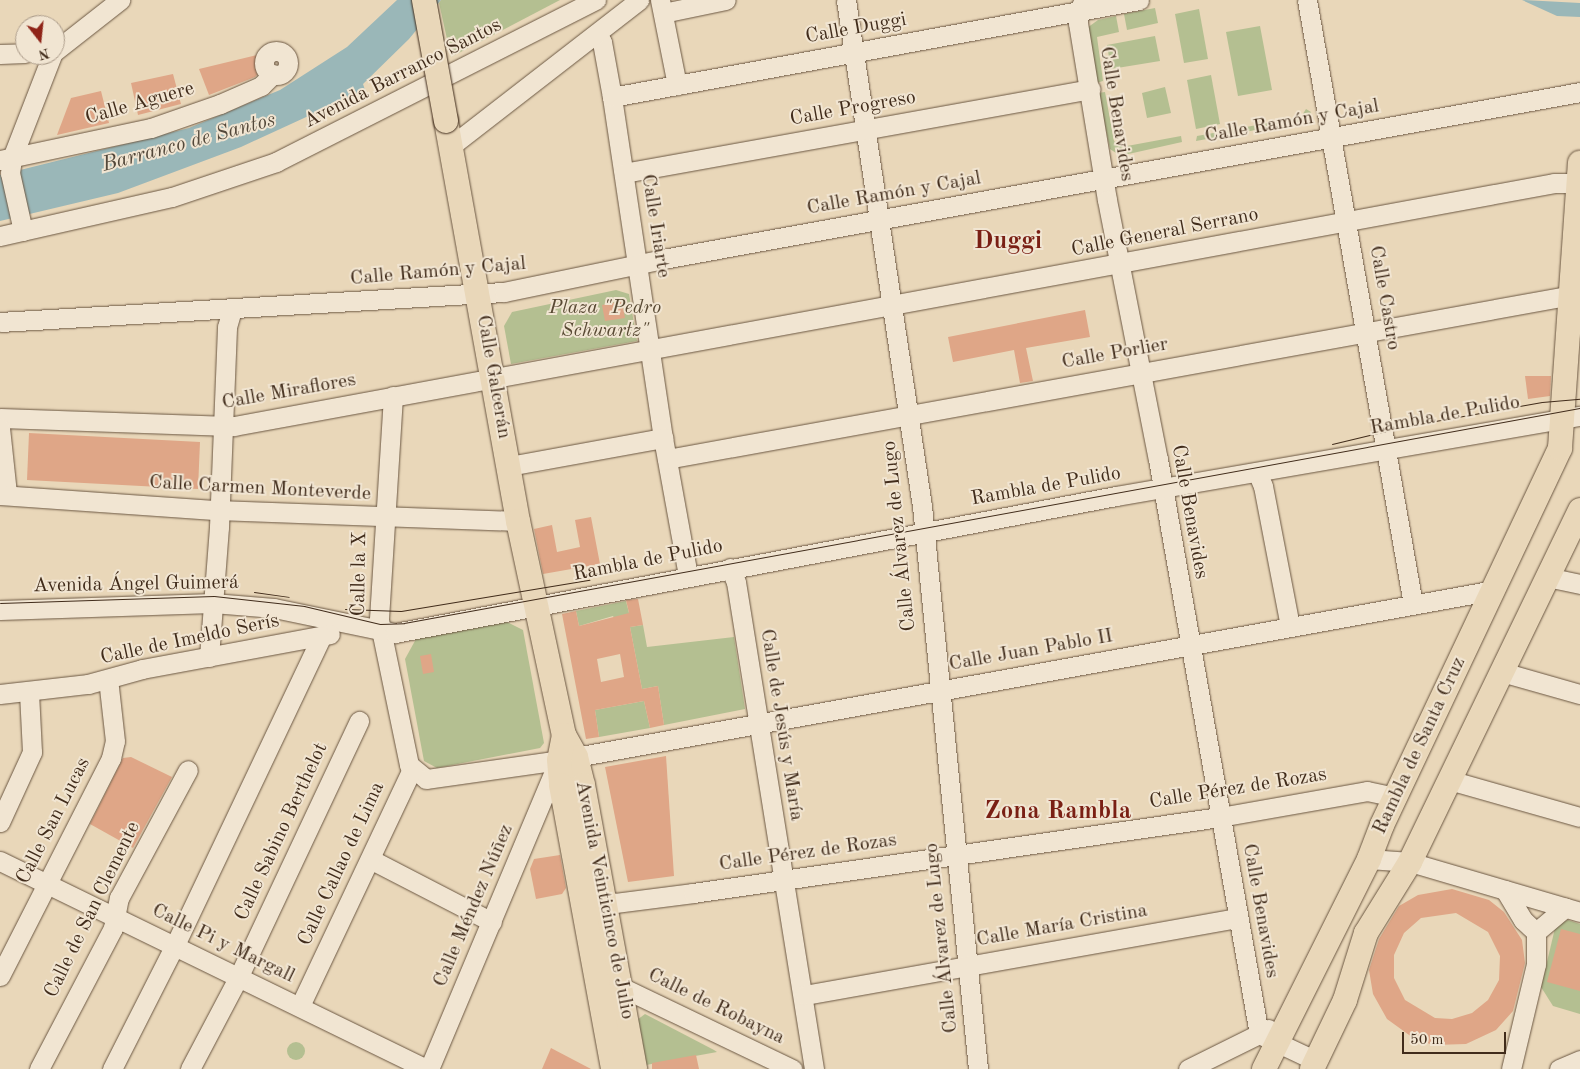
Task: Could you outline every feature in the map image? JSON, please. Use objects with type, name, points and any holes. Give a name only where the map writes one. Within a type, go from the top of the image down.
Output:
[{"type":"main road","name":"Calle Galcerán","points":[[424,0],[518,521],[538,607]]},
{"type":"main road","name":"Rambla de Santa Cruz","points":[[1264,1069],[1268,1038],[1290,1018],[1369,860],[1395,797],[1494,590],[1560,448],[1572,417],[1572,294],[1579,173]]},
{"type":"main road","name":"Rambla de Santa Cruz","points":[[1314,1065],[1342,1008],[1366,933],[1410,862],[1580,510]]},
{"type":"main road","name":"Avenida Veinticinco de Julio","points":[[538,607],[564,735],[559,760],[593,902],[621,986],[635,1069]]},
{"type":"main road","name":"Avenida Veinticinco de Julio","points":[[593,902],[608,1063]]},
{"type":"main road","points":[[1342,913],[1340,936],[1326,968],[1332,978],[1352,976]]},
{"type":"street","points":[[65,42],[120,0]]},
{"type":"street","name":"Avenida Barranco Santos","points":[[0,236],[172,197],[276,162],[596,0]]},
{"type":"street","points":[[450,146],[639,0]]},
{"type":"street","points":[[677,85],[661,6],[726,0]]},
{"type":"street","name":"Calle Álvarez de Lugo","points":[[846,0],[908,414],[924,534],[978,1069]]},
{"type":"street","name":"Calle Duggi","points":[[612,97],[854,52],[1071,6],[1139,0]]},
{"type":"street","name":"Calle Castro","points":[[1307,0],[1367,331],[1413,604]]},
{"type":"street","name":"Calle Benavides","points":[[1071,6],[1090,89],[1142,372],[1238,918],[1268,1038]]},
{"type":"street","name":"Calle Iriarte","points":[[596,34],[602,42],[612,97],[639,264],[663,438],[688,576]]},
{"type":"street","points":[[0,54],[15,53]]},
{"type":"street","points":[[23,231],[6,159],[44,65]]},
{"type":"street","name":"Calle Aguere","points":[[6,159],[151,128],[220,104],[261,86],[273,74]]},
{"type":"street","name":"Calle Progreso","points":[[624,173],[1090,89]]},
{"type":"street","name":"Calle Ramón y Cajal","points":[[0,322],[478,295],[1580,92]]},
{"type":"street","name":"Calle General Serrano","points":[[493,378],[652,351],[1554,183],[1579,173]]},
{"type":"street","name":"Calle Porlier","points":[[667,459],[1572,294]]},
{"type":"street","points":[[208,657],[213,603],[226,327],[232,310]]},
{"type":"street","name":"Calle Miraflores","points":[[0,418],[222,428],[493,378]]},
{"type":"street","name":"Calle la X","points":[[393,396],[379,613],[399,715],[412,769]]},
{"type":"street","name":"Rambla de Pulido","points":[[538,607],[592,593],[1257,472],[1572,417]]},
{"type":"street","points":[[0,428],[3,494]]},
{"type":"street","points":[[508,466],[663,438]]},
{"type":"street","points":[[1257,472],[1263,486],[1290,626]]},
{"type":"street","name":"Calle Carmen Monteverde","points":[[3,494],[25,498],[216,510],[384,518],[518,521]]},
{"type":"street","name":"Calle de Jesús y María","points":[[730,568],[736,582],[757,724],[805,994],[814,1069]]},
{"type":"street","points":[[1547,577],[1580,584]]},
{"type":"street","name":"Calle Juan Pablo II","points":[[412,769],[426,779],[436,779],[559,760],[1494,590]]},
{"type":"street","name":"Avenida Ángel Guimerá","points":[[0,610],[213,603],[274,608],[385,638],[538,607]]},
{"type":"street","name":"Calle de Imeldo Serís","points":[[0,694],[29,693],[108,679],[208,657],[322,636],[352,632],[385,638]]},
{"type":"street","points":[[112,1069],[175,945],[322,636]]},
{"type":"street","points":[[1502,672],[1580,694]]},
{"type":"street","name":"Calle San Lucas","points":[[0,976],[48,884],[114,748],[108,679]]},
{"type":"street","points":[[0,822],[32,752],[29,693]]},
{"type":"street","name":"Calle Sabino Berthelot","points":[[190,1069],[239,976],[359,721]]},
{"type":"street","name":"Calle Méndez Núñez","points":[[428,1069],[492,922],[559,760]]},
{"type":"street","name":"Calle Callao de Lima","points":[[300,1006],[412,769]]},
{"type":"street","name":"Calle de San Clemente","points":[[39,1069],[116,917],[118,898],[188,770]]},
{"type":"street","points":[[1449,780],[1580,817]]},
{"type":"street","name":"Calle Pérez de Rozas","points":[[593,902],[784,879],[1220,817],[1367,791],[1395,797]]},
{"type":"street","points":[[370,859],[492,922]]},
{"type":"street","points":[[1369,860],[1410,862],[1573,910]]},
{"type":"street","name":"Calle Pi y Margall","points":[[0,861],[428,1069]]},
{"type":"street","points":[[1505,890],[1523,920],[1536,932],[1536,964],[1512,1069]]},
{"type":"street","points":[[1536,932],[1573,910]]},
{"type":"street","name":"Calle María Cristina","points":[[805,994],[1238,918]]},
{"type":"street","name":"Calle de Robayna","points":[[621,986],[792,1069]]},
{"type":"street","points":[[1188,1069],[1268,1038],[1314,1065]]},
{"type":"green space","points":[[441,0],[560,0],[451,57],[439,3]]},
{"type":"green space","points":[[1155,8],[1158,23],[1127,30],[1124,14]]},
{"type":"green space","points":[[1199,9],[1208,59],[1184,63],[1175,14]]},
{"type":"green space","points":[[1116,16],[1119,32],[1097,37],[1103,81],[1096,83],[1087,28],[1098,20]]},
{"type":"green space","points":[[1260,26],[1272,90],[1238,96],[1226,32]]},
{"type":"green space","points":[[1155,36],[1160,61],[1111,69],[1107,45]]},
{"type":"green space","points":[[1211,75],[1220,124],[1196,129],[1187,80]]},
{"type":"green space","points":[[1165,87],[1171,113],[1147,118],[1142,93]]},
{"type":"green space","points":[[1105,92],[1114,141],[1123,146],[1119,155],[1110,149],[1098,93]]},
{"type":"green space","points":[[1306,109],[1311,112],[1305,121],[1196,141],[1197,136],[1301,117]]},
{"type":"green space","points":[[1181,136],[1182,142],[1124,155],[1127,146]]},
{"type":"green space","name":"Plaza \"Pedro Schwartz\"","points":[[616,290],[629,294],[637,341],[511,364],[504,326],[512,312]]},
{"type":"green space","points":[[626,601],[630,617],[615,620],[613,616],[579,626],[576,611]]},
{"type":"green space","points":[[507,622],[523,630],[544,743],[540,748],[437,768],[424,761],[405,659],[416,639]]},
{"type":"green space","points":[[643,625],[647,647],[734,637],[745,709],[664,725],[658,686],[642,689],[630,627]]},
{"type":"green space","points":[[644,701],[650,728],[599,737],[595,710]]},
{"type":"green space","points":[[1568,920],[1580,924],[1580,1014],[1553,1006],[1541,987],[1556,924]]},
{"type":"green space","points":[[645,1014],[717,1052],[646,1065],[637,1020]]},
{"type":"green space","points":[[296,1042],[302,1045],[305,1051],[302,1057],[296,1060],[290,1057],[287,1051],[290,1045]]},
{"type":"water","name":"Barranco de Santos","points":[[397,0],[441,0],[409,39],[363,84],[365,90],[241,147],[118,193],[0,221],[0,175],[189,128],[280,90],[347,47]]},
{"type":"water","points":[[1522,0],[1580,3],[1580,17],[1557,16]]},
{"type":"building","points":[[257,55],[261,70],[255,77],[209,95],[199,69]]},
{"type":"building","points":[[173,74],[181,104],[138,115],[131,83]]},
{"type":"building","points":[[101,91],[109,123],[57,135],[71,98]]},
{"type":"building","points":[[622,301],[625,318],[605,321],[602,305]]},
{"type":"building","points":[[1085,310],[1090,337],[1026,348],[1033,381],[1020,383],[1014,350],[953,362],[948,337]]},
{"type":"building","points":[[1525,376],[1551,376],[1550,396],[1528,399]]},
{"type":"building","points":[[29,433],[200,442],[198,489],[27,480]]},
{"type":"building","points":[[591,517],[600,564],[543,574],[534,529],[552,525],[557,552],[580,547],[575,520]]},
{"type":"building","points":[[638,599],[643,625],[630,627],[642,689],[658,686],[664,725],[650,728],[644,701],[595,710],[599,737],[586,739],[562,614],[576,611],[579,626],[629,613],[626,600]],"holes":[[[620,654],[624,677],[601,682],[597,659]]]},
{"type":"building","points":[[431,654],[434,672],[423,674],[420,656]]},
{"type":"building","points":[[666,756],[674,876],[628,882],[605,767]]},
{"type":"building","points":[[131,757],[172,777],[133,848],[90,824],[123,758]]},
{"type":"building","points":[[560,855],[566,888],[562,894],[536,899],[530,869],[534,859]]},
{"type":"building","points":[[1452,889],[1489,900],[1504,912],[1522,940],[1525,963],[1513,1011],[1496,1030],[1466,1044],[1434,1045],[1416,1040],[1387,1019],[1373,994],[1369,970],[1379,939],[1399,906],[1418,895]],"holes":[[[1456,913],[1488,932],[1500,956],[1499,980],[1488,1000],[1472,1013],[1452,1019],[1435,1018],[1405,1000],[1394,978],[1394,955],[1404,933],[1421,918]]]},
{"type":"building","points":[[1561,929],[1580,934],[1580,991],[1547,982]]},
{"type":"building","points":[[551,1048],[591,1069],[542,1069]]},
{"type":"building","points":[[696,1055],[699,1069],[652,1069],[652,1063]]},
{"type":"tram line","points":[[1332,444],[1407,426],[1542,402],[1580,399]]},
{"type":"tram line","points":[[0,603],[214,596],[304,606],[380,624],[404,623],[1580,408]]},
{"type":"tram line","points":[[345,609],[401,611],[589,580]]},
{"type":"tram line","points":[[254,592],[289,597]]},
{"type":"district","name":"Duggi","points":[[1008,242]]},
{"type":"district","name":"Zona Rambla","points":[[1058,812]]}]
